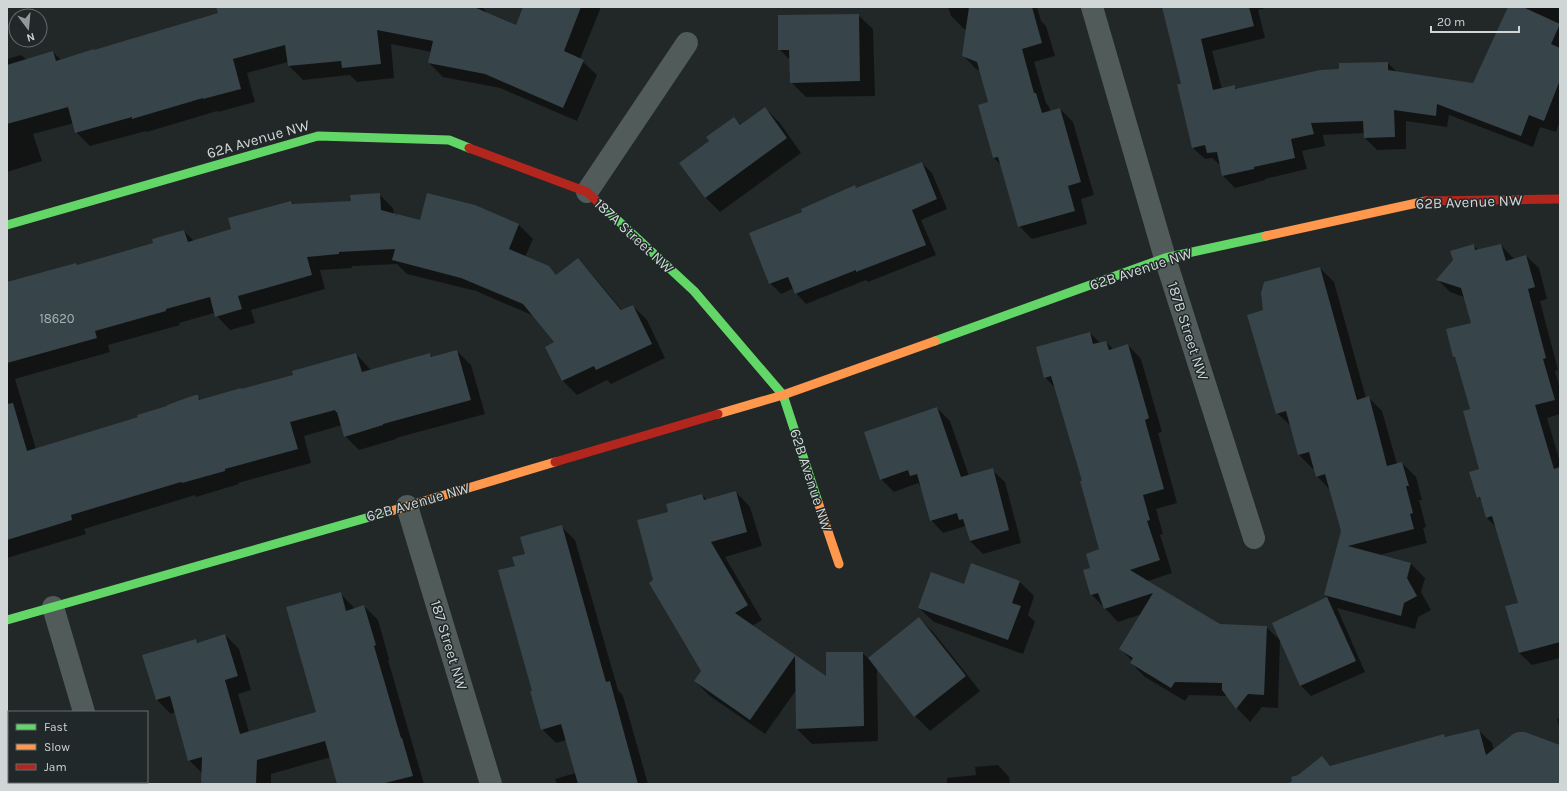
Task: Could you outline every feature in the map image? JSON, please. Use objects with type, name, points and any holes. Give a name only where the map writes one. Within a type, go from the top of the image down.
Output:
[{"type":"street","name":"187B Street NW","points":[[1092,7],[1165,258],[1254,538]]},
{"type":"street","name":"187A Street NW","points":[[686,44],[587,192],[694,291],[784,395]]},
{"type":"street","name":"62A Avenue NW","points":[[7,225],[318,136],[449,140],[587,192]]},
{"type":"street","name":"62B Avenue NW","points":[[7,620],[407,506],[784,395],[1165,258],[1424,201],[1560,199]]},
{"type":"street","name":"62B Avenue NW","points":[[784,395],[839,564]]},
{"type":"street","name":"187 Street NW","points":[[407,506],[491,784]]},
{"type":"street","points":[[52,607],[84,711]]},
{"type":"building","points":[[216,7],[474,7],[516,25],[523,7],[581,7],[564,51],[584,60],[563,108],[485,74],[428,63],[433,41],[377,30],[381,64],[342,68],[341,61],[288,66],[285,45],[233,59],[241,89],[75,133],[68,107],[7,124],[7,65],[53,51],[56,61],[218,13]]},
{"type":"building","points":[[969,7],[1032,7],[1042,43],[1022,49],[1034,93],[1036,93],[1042,113],[1060,108],[1081,182],[1068,186],[1075,211],[1018,227],[998,157],[993,158],[978,105],[988,102],[977,62],[962,56]]},
{"type":"building","points":[[1162,7],[1249,7],[1254,26],[1201,39],[1213,90],[1235,85],[1235,89],[1320,70],[1339,69],[1339,63],[1388,62],[1388,70],[1473,83],[1508,7],[1523,7],[1560,24],[1551,44],[1560,48],[1560,80],[1544,121],[1529,115],[1521,136],[1437,104],[1436,116],[1394,110],[1395,137],[1364,138],[1363,121],[1311,123],[1314,134],[1291,139],[1295,158],[1222,176],[1217,152],[1207,153],[1205,145],[1192,148],[1177,84],[1181,84]]},
{"type":"building","points":[[859,14],[860,81],[790,83],[789,50],[778,50],[778,15]]},
{"type":"building","points":[[765,107],[787,138],[705,198],[679,163],[709,141],[706,137],[734,117],[740,125]]},
{"type":"building","points":[[922,162],[937,199],[912,210],[926,245],[795,294],[788,277],[769,284],[749,233],[802,212],[801,209],[855,185],[856,188]]},
{"type":"building","points":[[380,193],[381,210],[396,214],[397,217],[397,214],[420,220],[427,193],[475,205],[519,224],[509,249],[549,266],[556,275],[578,258],[621,310],[633,305],[652,344],[596,370],[594,366],[562,381],[545,347],[554,342],[523,304],[461,278],[392,260],[395,249],[339,252],[339,254],[307,257],[312,275],[238,296],[242,309],[215,317],[210,297],[95,331],[97,338],[7,363],[7,282],[76,263],[77,265],[153,243],[152,239],[184,230],[188,242],[231,229],[228,218],[291,201],[292,204],[351,201],[350,195]]},
{"type":"building","points":[[1474,244],[1475,250],[1501,244],[1506,261],[1526,255],[1535,287],[1528,289],[1546,358],[1543,359],[1555,400],[1535,405],[1554,469],[1560,467],[1560,642],[1519,653],[1505,606],[1518,603],[1492,516],[1486,518],[1480,497],[1477,498],[1469,472],[1479,469],[1463,411],[1470,409],[1455,357],[1453,357],[1446,329],[1471,323],[1461,288],[1436,280],[1453,260],[1450,251]]},
{"type":"building","points":[[1320,267],[1357,400],[1369,396],[1387,466],[1402,462],[1409,486],[1406,486],[1413,513],[1410,514],[1414,529],[1348,546],[1411,563],[1407,578],[1417,596],[1404,603],[1401,616],[1324,595],[1341,531],[1325,474],[1316,477],[1309,452],[1298,455],[1286,411],[1276,414],[1247,315],[1263,310],[1261,293],[1264,282]]},
{"type":"building","points":[[1090,332],[1093,344],[1106,341],[1109,350],[1128,344],[1149,418],[1145,420],[1164,489],[1143,495],[1150,520],[1147,521],[1160,560],[1130,570],[1220,624],[1267,626],[1264,695],[1248,694],[1236,709],[1222,690],[1222,683],[1175,682],[1171,688],[1130,663],[1133,658],[1119,649],[1153,593],[1104,609],[1098,593],[1090,594],[1083,570],[1090,568],[1086,554],[1099,549],[1080,481],[1082,481],[1051,376],[1044,378],[1036,347]]},
{"type":"building","points":[[457,350],[471,400],[383,424],[344,437],[337,412],[335,410],[290,422],[298,449],[71,515],[72,520],[7,540],[7,404],[13,403],[27,451],[138,417],[137,415],[167,406],[195,395],[198,395],[199,400],[293,375],[292,371],[356,353],[362,372],[430,353],[431,357]]},
{"type":"building","points":[[937,407],[961,477],[993,468],[1009,530],[970,541],[963,519],[959,520],[957,513],[930,521],[917,474],[910,476],[908,470],[880,480],[864,432]]},
{"type":"building","points":[[736,491],[747,532],[711,542],[748,605],[735,613],[826,676],[826,652],[863,652],[864,726],[796,729],[795,656],[750,720],[694,681],[701,671],[649,583],[653,580],[637,520],[668,512],[666,504],[702,494],[704,500]]},
{"type":"building","points":[[562,525],[606,682],[610,681],[638,784],[578,784],[561,724],[541,730],[530,691],[532,691],[498,570],[515,566],[512,557],[525,554],[520,537]]},
{"type":"building","points":[[971,563],[1020,581],[1012,603],[1021,606],[1008,640],[918,608],[931,572],[964,584]]},
{"type":"building","points":[[341,592],[346,611],[364,605],[376,645],[374,646],[413,776],[381,784],[337,784],[325,741],[257,760],[256,784],[201,784],[202,757],[188,761],[170,696],[156,700],[142,655],[196,639],[197,643],[225,634],[238,676],[225,680],[240,734],[316,712],[286,607]]},
{"type":"building","points":[[1327,597],[1356,661],[1300,686],[1272,623]]},
{"type":"building","points":[[919,617],[966,676],[914,717],[868,658]]},
{"type":"building","points":[[1479,729],[1486,755],[1513,734],[1518,732],[1525,732],[1560,745],[1560,784],[1287,784],[1292,781],[1291,777],[1298,775],[1322,756],[1330,766],[1444,734],[1445,737]]},
{"type":"traffic: fast","points":[[7,225],[318,136],[449,140],[469,148]]},
{"type":"traffic: fast","points":[[598,202],[694,291],[783,395],[818,502]]},
{"type":"traffic: fast","points":[[935,341],[1165,258],[1266,236]]},
{"type":"traffic: fast","points":[[7,620],[391,511]]},
{"type":"traffic: slow","points":[[1266,236],[1426,201]]},
{"type":"traffic: slow","points":[[718,414],[783,395],[935,341]]},
{"type":"traffic: slow","points":[[391,511],[555,462]]},
{"type":"traffic: slow","points":[[818,502],[839,564]]},
{"type":"traffic: jam","points":[[469,148],[587,192],[598,202]]},
{"type":"traffic: jam","points":[[1426,201],[1560,199]]},
{"type":"traffic: jam","points":[[555,462],[718,414]]}]
